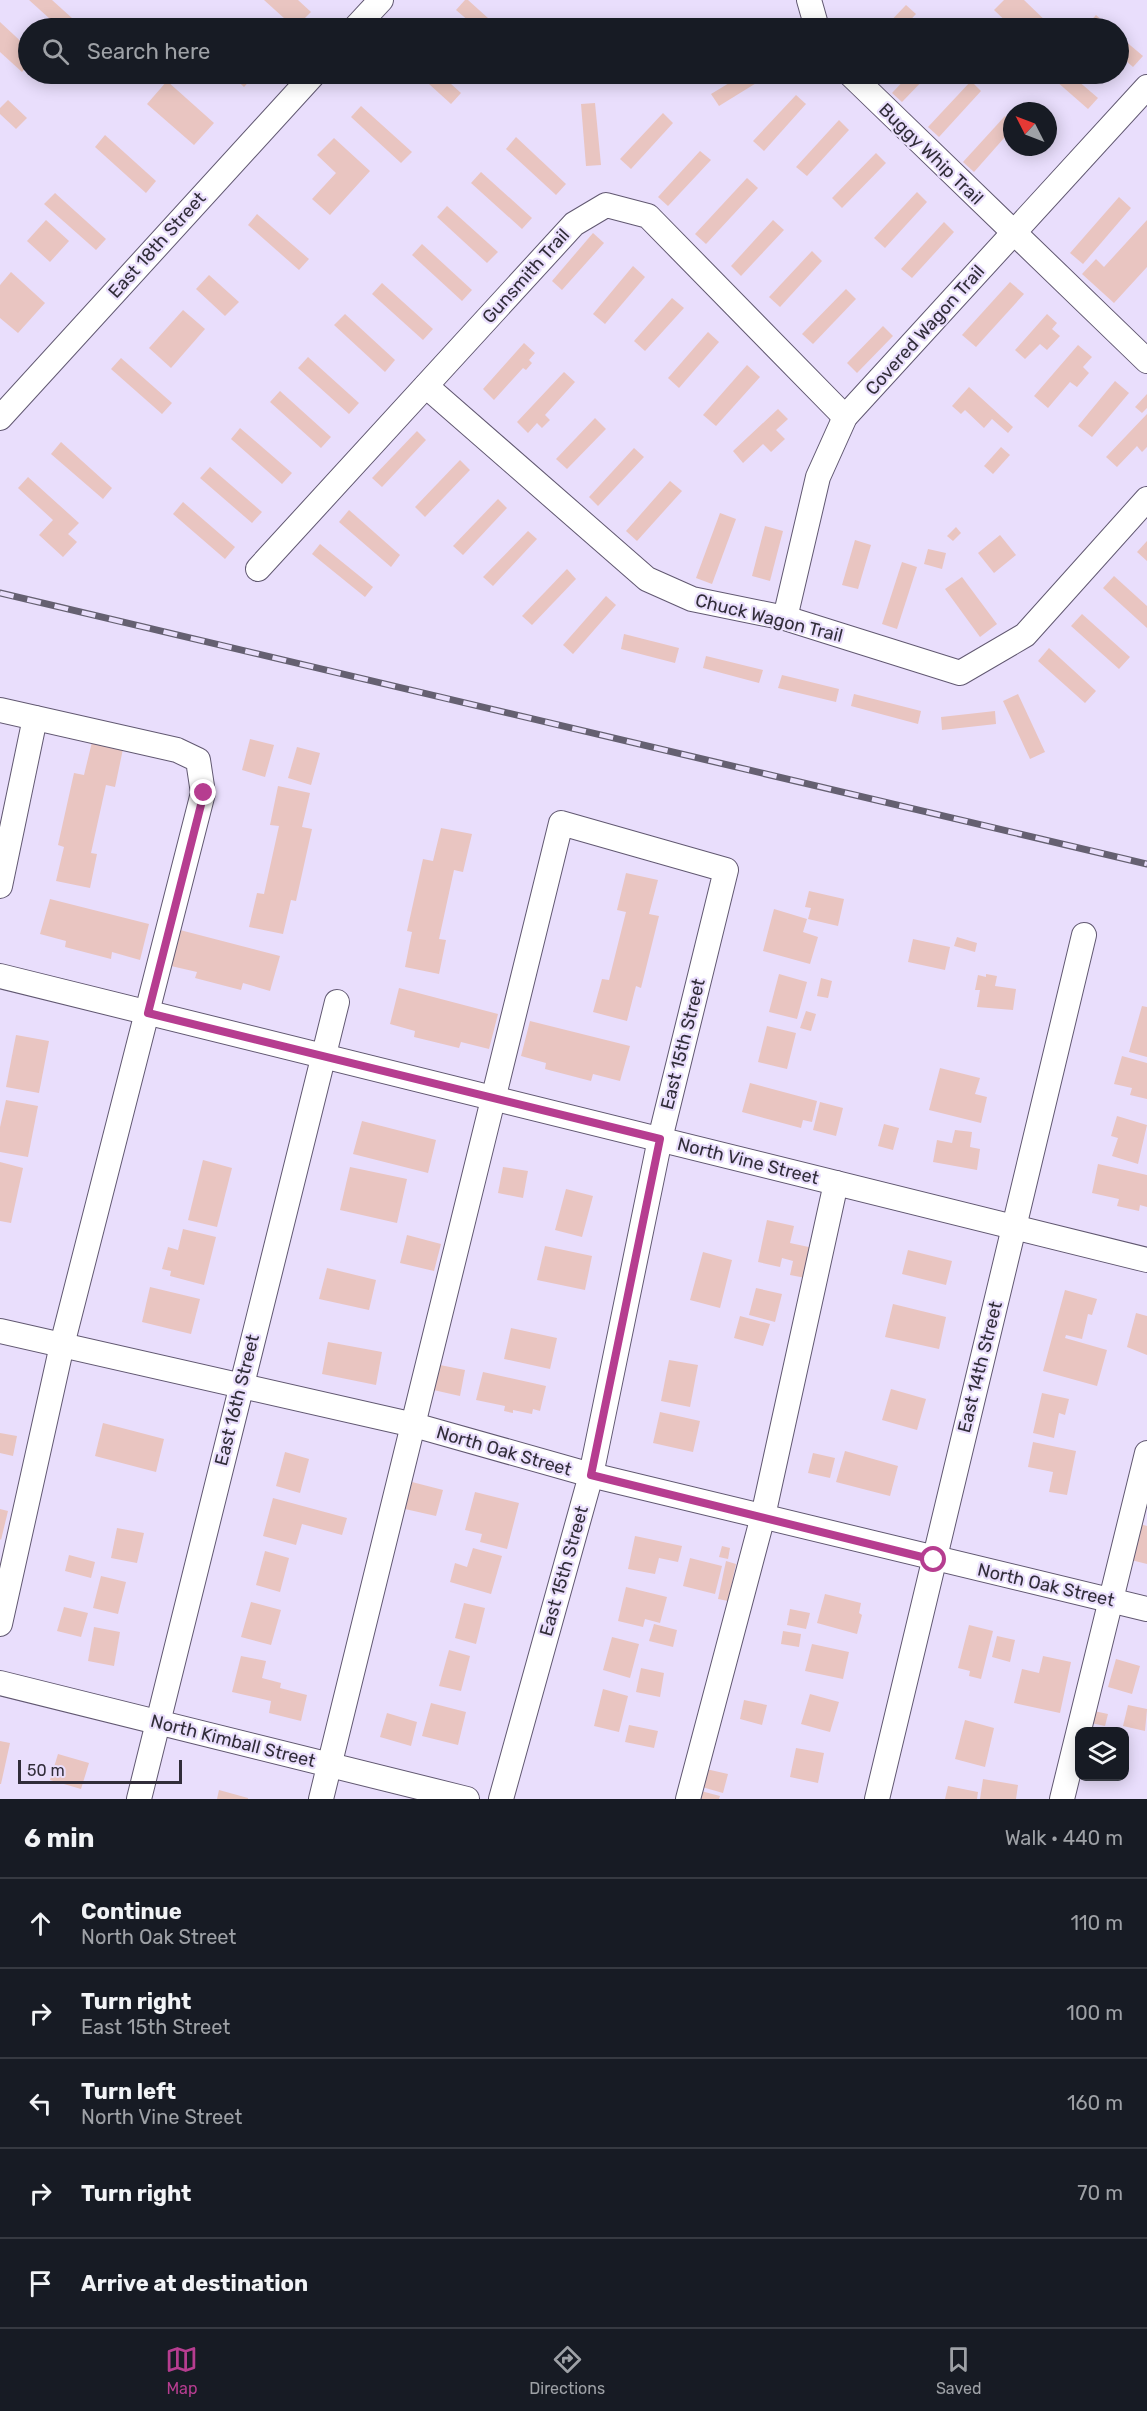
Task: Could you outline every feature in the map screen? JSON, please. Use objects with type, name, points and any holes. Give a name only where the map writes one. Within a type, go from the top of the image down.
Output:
[{"type":"street","points":[[364,18],[381,0]]},
{"type":"street","points":[[809,0],[814,18]]},
{"type":"street","name":"East 18th Street","points":[[4,406],[305,84]]},
{"type":"street","name":"Buggy Whip Trail","points":[[860,84],[1013,234]]},
{"type":"street","name":"Covered Wagon Trail","points":[[785,618],[818,477],[845,417],[1147,87]]},
{"type":"street","name":"Gunsmith Trail","points":[[258,569],[574,224],[606,205],[648,216],[845,417]]},
{"type":"street","points":[[1013,234],[1147,361]]},
{"type":"street","name":"Chuck Wagon Trail","points":[[426,386],[647,579],[692,599],[785,618],[960,673],[1025,635],[1147,499]]},
{"type":"street","points":[[0,710],[177,750],[198,760],[204,793],[62,1345],[0,1624]]},
{"type":"street","points":[[0,886],[35,718]]},
{"type":"street","name":"East 15th Street","points":[[494,1098],[561,823],[726,870],[660,1139],[591,1475],[501,1799]]},
{"type":"street","name":"East 14th Street","points":[[877,1799],[1084,935]]},
{"type":"street","name":"North Vine Street","points":[[0,976],[1147,1260]]},
{"type":"street","name":"East 16th Street","points":[[139,1799],[337,1002]]},
{"type":"street","points":[[321,1799],[494,1098]]},
{"type":"street","points":[[688,1799],[763,1516],[837,1183]]},
{"type":"street","name":"North Oak Street","points":[[0,1331],[414,1425],[591,1475],[934,1560],[1111,1599],[1147,1610]]},
{"type":"street","points":[[1062,1799],[1147,1453]]},
{"type":"street","name":"North Kimball Street","points":[[0,1683],[466,1799]]},
{"type":"building","points":[[29,0],[52,0],[72,18],[49,18]]},
{"type":"building","points":[[264,0],[298,0],[311,12],[305,18],[284,18]]},
{"type":"building","points":[[465,0],[468,0],[488,18],[465,18],[456,10]]},
{"type":"building","points":[[1004,0],[1024,0],[1043,18],[1002,18],[994,10]]},
{"type":"building","points":[[906,5],[916,14],[912,18],[894,18]]},
{"type":"building","points":[[0,22],[18,39],[18,68],[0,52]]},
{"type":"building","points":[[1129,44],[1143,56],[1133,67],[1129,64]]},
{"type":"building","points":[[164,84],[170,84],[214,123],[194,145],[147,104]]},
{"type":"building","points":[[429,84],[451,84],[461,93],[451,104]]},
{"type":"building","points":[[728,84],[755,84],[719,106],[711,94]]},
{"type":"building","points":[[901,84],[919,84],[902,102],[892,93]]},
{"type":"building","points":[[968,84],[974,84],[981,91],[939,137],[928,127]]},
{"type":"building","points":[[1059,84],[1082,84],[1098,98],[1088,109]]},
{"type":"building","points":[[796,95],[806,104],[764,151],[753,141]]},
{"type":"building","points":[[8,100],[27,118],[16,129],[0,114],[0,108]]},
{"type":"building","points":[[595,103],[601,165],[586,166],[581,104]]},
{"type":"building","points":[[361,106],[412,152],[401,163],[351,117]]},
{"type":"building","points":[[663,113],[673,123],[631,169],[620,159]]},
{"type":"building","points":[[1003,118],[1003,139],[974,172],[963,162]]},
{"type":"building","points":[[839,120],[849,130],[807,176],[796,167]]},
{"type":"building","points":[[105,135],[156,181],[146,193],[95,147]]},
{"type":"building","points":[[516,137],[566,184],[556,195],[506,149]]},
{"type":"building","points":[[334,138],[370,171],[330,215],[312,199],[336,173],[317,155]]},
{"type":"building","points":[[700,151],[711,160],[668,206],[658,197]]},
{"type":"building","points":[[876,153],[886,163],[842,208],[832,198]]},
{"type":"building","points":[[481,172],[532,218],[522,229],[471,183]]},
{"type":"building","points":[[747,178],[758,188],[706,244],[695,234]]},
{"type":"building","points":[[917,192],[927,202],[885,248],[874,238]]},
{"type":"building","points":[[55,193],[106,239],[96,250],[44,204]]},
{"type":"building","points":[[1119,197],[1131,208],[1083,264],[1070,253]]},
{"type":"building","points":[[447,206],[498,252],[487,263],[437,217]]},
{"type":"building","points":[[257,214],[309,259],[299,270],[248,225]]},
{"type":"building","points":[[46,220],[69,241],[50,262],[27,241]]},
{"type":"building","points":[[773,220],[784,230],[741,276],[731,266]]},
{"type":"building","points":[[1147,220],[1147,267],[1114,303],[1082,274],[1096,259],[1104,267]]},
{"type":"building","points":[[944,222],[954,232],[912,278],[901,269]]},
{"type":"building","points":[[593,233],[604,243],[562,290],[552,281]]},
{"type":"building","points":[[422,244],[472,290],[462,301],[412,255]]},
{"type":"building","points":[[812,251],[822,261],[780,307],[769,297]]},
{"type":"building","points":[[633,266],[645,277],[605,324],[593,314]]},
{"type":"building","points":[[11,272],[45,303],[18,333],[0,318],[0,285]]},
{"type":"building","points":[[209,275],[239,302],[225,316],[196,289]]},
{"type":"building","points":[[1010,282],[1024,294],[976,347],[962,335]]},
{"type":"building","points":[[382,283],[433,329],[423,340],[372,294]]},
{"type":"building","points":[[846,289],[856,299],[813,344],[802,334]]},
{"type":"building","points":[[672,298],[684,308],[645,351],[634,341]]},
{"type":"building","points":[[183,310],[205,329],[171,368],[149,348]]},
{"type":"building","points":[[345,314],[395,360],[385,372],[334,325]]},
{"type":"building","points":[[1047,314],[1057,323],[1052,329],[1060,336],[1047,350],[1040,344],[1025,359],[1015,350]]},
{"type":"building","points":[[883,326],[893,336],[857,373],[847,363]]},
{"type":"building","points":[[708,332],[719,342],[679,388],[668,378]]},
{"type":"building","points":[[524,343],[535,353],[529,360],[532,363],[526,370],[523,368],[494,400],[483,389]]},
{"type":"building","points":[[1078,345],[1092,357],[1083,367],[1089,373],[1077,387],[1070,382],[1048,408],[1034,396]]},
{"type":"building","points":[[308,357],[359,403],[349,414],[298,368]]},
{"type":"building","points":[[121,358],[172,403],[162,414],[111,369]]},
{"type":"building","points":[[747,365],[760,377],[716,426],[703,415]]},
{"type":"building","points":[[564,372],[575,382],[545,415],[550,420],[542,428],[537,423],[528,433],[517,422]]},
{"type":"building","points":[[1115,381],[1129,393],[1092,437],[1078,426]]},
{"type":"building","points":[[969,387],[1013,427],[1008,433],[992,419],[984,428],[965,410],[961,414],[952,406]]},
{"type":"building","points":[[280,391],[331,437],[321,448],[270,402]]},
{"type":"building","points":[[1147,394],[1147,408],[1142,413],[1135,407]]},
{"type":"building","points":[[778,409],[788,419],[776,430],[785,439],[771,452],[763,444],[743,463],[733,451]]},
{"type":"building","points":[[1147,414],[1147,447],[1142,452],[1137,446],[1117,467],[1106,457]]},
{"type":"building","points":[[595,418],[606,429],[567,469],[556,459]]},
{"type":"building","points":[[240,428],[292,473],[282,484],[231,439]]},
{"type":"building","points":[[417,431],[426,440],[382,487],[372,478]]},
{"type":"building","points":[[61,442],[112,488],[103,499],[51,454]]},
{"type":"building","points":[[1001,447],[1010,455],[993,474],[984,466]]},
{"type":"building","points":[[634,448],[644,457],[598,506],[589,497]]},
{"type":"building","points":[[460,460],[470,470],[425,517],[415,507]]},
{"type":"building","points":[[210,467],[262,512],[252,523],[200,478]]},
{"type":"building","points":[[28,477],[79,523],[68,534],[77,542],[63,557],[39,535],[53,520],[18,488]]},
{"type":"building","points":[[670,481],[682,491],[637,541],[626,531]]},
{"type":"building","points":[[498,499],[507,508],[463,555],[453,546]]},
{"type":"building","points":[[183,502],[235,547],[225,559],[173,514]]},
{"type":"building","points":[[349,510],[400,555],[391,567],[339,522]]},
{"type":"building","points":[[720,513],[736,519],[712,584],[696,578]]},
{"type":"building","points":[[765,526],[783,531],[770,581],[752,576]]},
{"type":"building","points":[[956,527],[961,533],[953,541],[947,536]]},
{"type":"building","points":[[528,531],[537,539],[493,586],[483,577]]},
{"type":"building","points":[[1000,535],[1016,555],[994,573],[978,553]]},
{"type":"building","points":[[855,540],[871,545],[858,589],[842,585]]},
{"type":"building","points":[[1147,541],[1147,561],[1137,552]]},
{"type":"building","points":[[320,544],[373,587],[365,597],[312,554]]},
{"type":"building","points":[[928,549],[946,553],[942,569],[924,564]]},
{"type":"building","points":[[902,562],[917,567],[897,629],[882,624]]},
{"type":"building","points":[[567,569],[576,579],[532,625],[522,616]]},
{"type":"building","points":[[1114,576],[1147,606],[1147,628],[1103,588]]},
{"type":"building","points":[[962,577],[997,624],[980,637],[945,589]]},
{"type":"building","points":[[606,596],[616,605],[573,654],[563,645]]},
{"type":"building","points":[[1082,614],[1130,657],[1119,669],[1071,626]]},
{"type":"building","points":[[624,634],[679,648],[675,663],[621,649]]},
{"type":"building","points":[[1049,648],[1096,691],[1085,703],[1038,661]]},
{"type":"building","points":[[706,656],[763,670],[759,683],[703,668]]},
{"type":"building","points":[[782,675],[839,689],[836,702],[778,688]]},
{"type":"building","points":[[854,694],[921,711],[918,724],[851,706]]},
{"type":"building","points":[[1018,694],[1045,752],[1030,759],[1003,701]]},
{"type":"building","points":[[995,711],[996,724],[942,730],[941,717]]},
{"type":"building","points":[[250,739],[274,745],[265,777],[242,770]]},
{"type":"building","points":[[92,742],[123,749],[115,787],[106,785],[91,853],[97,854],[90,888],[56,881],[64,847],[58,845],[74,773],[84,775]]},
{"type":"building","points":[[297,747],[320,753],[311,785],[288,778]]},
{"type":"building","points":[[278,786],[310,793],[302,827],[312,829],[296,901],[291,900],[283,934],[249,927],[257,893],[264,894],[279,826],[270,825]]},
{"type":"building","points":[[441,828],[472,834],[463,872],[454,870],[439,939],[446,940],[439,974],[405,967],[412,932],[407,931],[423,859],[433,861]]},
{"type":"building","points":[[626,873],[658,880],[649,914],[659,916],[641,988],[636,986],[627,1021],[593,1012],[602,979],[609,980],[626,912],[617,910]]},
{"type":"building","points":[[809,891],[844,899],[838,926],[808,919],[811,908],[805,907]]},
{"type":"building","points":[[50,899],[149,924],[140,960],[112,952],[111,959],[65,947],[66,941],[40,934]]},
{"type":"building","points":[[774,909],[807,919],[803,932],[818,937],[810,964],[763,951]]},
{"type":"building","points":[[180,930],[280,956],[270,991],[243,983],[241,990],[195,978],[197,972],[171,966]]},
{"type":"building","points":[[957,937],[977,943],[975,952],[954,946]]},
{"type":"building","points":[[913,939],[950,947],[945,970],[908,962]]},
{"type":"building","points":[[779,974],[807,982],[797,1019],[769,1012]]},
{"type":"building","points":[[986,974],[997,976],[995,986],[1016,989],[1013,1010],[977,1007],[980,990],[975,990],[978,975],[986,977]]},
{"type":"building","points":[[821,978],[832,981],[828,998],[817,996]]},
{"type":"building","points":[[399,988],[498,1014],[489,1049],[461,1042],[459,1048],[414,1037],[415,1031],[390,1024]]},
{"type":"building","points":[[1142,1006],[1147,1007],[1147,1057],[1129,1052]]},
{"type":"building","points":[[806,1011],[816,1014],[811,1031],[800,1028]]},
{"type":"building","points":[[530,1021],[630,1046],[620,1081],[593,1074],[591,1081],[545,1069],[546,1063],[521,1056]]},
{"type":"building","points":[[767,1026],[796,1033],[787,1069],[758,1062]]},
{"type":"building","points":[[16,1035],[49,1041],[39,1093],[6,1087]]},
{"type":"building","points":[[1122,1056],[1147,1063],[1147,1099],[1130,1095],[1132,1088],[1114,1084]]},
{"type":"building","points":[[940,1068],[980,1078],[975,1094],[987,1097],[981,1123],[929,1110]]},
{"type":"building","points":[[750,1083],[817,1101],[812,1122],[803,1120],[801,1128],[742,1112]]},
{"type":"building","points":[[6,1100],[38,1106],[28,1157],[0,1152],[0,1127]]},
{"type":"building","points":[[820,1102],[843,1108],[836,1136],[813,1130]]},
{"type":"building","points":[[1117,1116],[1147,1125],[1138,1164],[1112,1156],[1118,1138],[1111,1136]]},
{"type":"building","points":[[362,1121],[436,1140],[428,1173],[353,1154]]},
{"type":"building","points":[[884,1124],[899,1128],[893,1150],[878,1146]]},
{"type":"building","points":[[955,1130],[972,1132],[970,1147],[980,1149],[977,1170],[933,1162],[937,1140],[952,1143]]},
{"type":"building","points":[[203,1160],[232,1168],[217,1227],[188,1220]]},
{"type":"building","points":[[0,1162],[23,1168],[11,1223],[0,1221]]},
{"type":"building","points":[[1098,1164],[1147,1175],[1147,1207],[1140,1205],[1139,1211],[1117,1206],[1119,1199],[1092,1193]]},
{"type":"building","points":[[350,1167],[407,1179],[397,1223],[340,1210]]},
{"type":"building","points":[[503,1167],[528,1171],[523,1198],[498,1193]]},
{"type":"building","points":[[566,1189],[593,1196],[582,1237],[555,1230]]},
{"type":"building","points":[[767,1220],[794,1226],[790,1243],[818,1249],[811,1279],[790,1275],[793,1261],[782,1258],[780,1267],[758,1262]]},
{"type":"building","points":[[183,1229],[216,1237],[204,1285],[170,1276],[171,1271],[162,1269],[168,1247],[178,1250]]},
{"type":"building","points":[[407,1235],[441,1244],[434,1271],[400,1263]]},
{"type":"building","points":[[545,1246],[592,1256],[585,1290],[537,1280]]},
{"type":"building","points":[[908,1250],[952,1261],[946,1285],[902,1274]]},
{"type":"building","points":[[703,1252],[732,1260],[720,1308],[690,1300]]},
{"type":"building","points":[[327,1268],[376,1280],[369,1310],[319,1299]]},
{"type":"building","points":[[150,1287],[200,1299],[191,1334],[142,1322]]},
{"type":"building","points":[[756,1288],[782,1294],[775,1322],[749,1315]]},
{"type":"building","points":[[1065,1290],[1097,1299],[1092,1315],[1088,1314],[1082,1339],[1066,1335],[1065,1338],[1107,1350],[1097,1386],[1043,1371]]},
{"type":"building","points":[[893,1304],[946,1317],[939,1349],[885,1337]]},
{"type":"building","points":[[1136,1313],[1147,1316],[1147,1355],[1127,1347]]},
{"type":"building","points":[[740,1316],[770,1324],[763,1346],[734,1338]]},
{"type":"building","points":[[511,1328],[557,1338],[550,1369],[504,1359]]},
{"type":"building","points":[[328,1342],[382,1352],[376,1385],[322,1374]]},
{"type":"building","points":[[669,1360],[698,1365],[690,1407],[661,1401]]},
{"type":"building","points":[[435,1364],[465,1370],[460,1396],[429,1389]]},
{"type":"building","points":[[483,1372],[546,1386],[540,1411],[533,1409],[532,1414],[513,1410],[513,1413],[504,1411],[505,1406],[476,1400]]},
{"type":"building","points":[[891,1389],[926,1399],[917,1430],[882,1420]]},
{"type":"building","points":[[1042,1393],[1069,1399],[1065,1415],[1059,1413],[1054,1438],[1033,1433]]},
{"type":"building","points":[[660,1412],[700,1421],[693,1452],[653,1443]]},
{"type":"building","points":[[103,1423],[164,1439],[156,1472],[95,1456]]},
{"type":"building","points":[[0,1433],[17,1436],[13,1456],[0,1453]]},
{"type":"building","points":[[1033,1442],[1076,1451],[1067,1495],[1049,1492],[1053,1472],[1028,1467]]},
{"type":"building","points":[[845,1451],[898,1466],[890,1496],[836,1482]]},
{"type":"building","points":[[285,1452],[309,1459],[300,1493],[276,1486]]},
{"type":"building","points":[[813,1453],[835,1458],[830,1478],[808,1473]]},
{"type":"building","points":[[412,1482],[443,1490],[436,1516],[405,1509]]},
{"type":"building","points":[[475,1492],[519,1503],[507,1549],[480,1542],[482,1534],[465,1530]]},
{"type":"building","points":[[273,1498],[347,1518],[342,1535],[302,1524],[296,1545],[263,1536]]},
{"type":"building","points":[[0,1509],[8,1511],[1,1540],[0,1539]]},
{"type":"building","points":[[1140,1524],[1147,1526],[1147,1564],[1131,1560]]},
{"type":"building","points":[[117,1528],[144,1533],[137,1563],[111,1558]]},
{"type":"building","points":[[635,1536],[682,1546],[678,1562],[659,1558],[655,1574],[628,1569]]},
{"type":"building","points":[[722,1546],[730,1548],[728,1559],[719,1557]]},
{"type":"building","points":[[473,1548],[502,1556],[491,1594],[450,1582],[455,1563],[467,1567]]},
{"type":"building","points":[[265,1551],[289,1558],[280,1592],[256,1585]]},
{"type":"building","points":[[69,1555],[95,1562],[91,1578],[65,1571]]},
{"type":"building","points":[[690,1558],[722,1566],[715,1594],[683,1586]]},
{"type":"building","points":[[726,1561],[736,1564],[728,1601],[718,1599]]},
{"type":"building","points":[[101,1576],[126,1582],[118,1614],[93,1608]]},
{"type":"building","points":[[626,1587],[667,1597],[660,1623],[645,1619],[643,1627],[618,1621]]},
{"type":"building","points":[[825,1594],[861,1603],[859,1613],[862,1615],[857,1634],[817,1623]]},
{"type":"building","points":[[251,1602],[281,1610],[271,1645],[241,1637]]},
{"type":"building","points":[[464,1603],[485,1608],[476,1644],[455,1638]]},
{"type":"building","points":[[64,1607],[88,1613],[81,1637],[57,1631]]},
{"type":"building","points":[[790,1609],[810,1613],[806,1629],[787,1625]]},
{"type":"building","points":[[654,1624],[677,1630],[673,1647],[649,1641]]},
{"type":"building","points":[[969,1625],[993,1631],[981,1679],[969,1676],[970,1671],[958,1668]]},
{"type":"building","points":[[94,1627],[120,1632],[114,1666],[88,1661]]},
{"type":"building","points":[[783,1631],[801,1634],[799,1647],[781,1644]]},
{"type":"building","points":[[997,1636],[1015,1640],[1010,1662],[992,1657]]},
{"type":"building","points":[[612,1637],[639,1644],[630,1678],[603,1670]]},
{"type":"building","points":[[812,1644],[849,1652],[843,1679],[805,1671]]},
{"type":"building","points":[[449,1650],[470,1656],[461,1691],[439,1686]]},
{"type":"building","points":[[241,1656],[266,1661],[262,1678],[281,1683],[280,1688],[307,1695],[301,1721],[269,1713],[271,1701],[232,1692]]},
{"type":"building","points":[[1043,1656],[1071,1662],[1060,1713],[1014,1703],[1022,1669],[1039,1673]]},
{"type":"building","points":[[1116,1659],[1140,1666],[1132,1694],[1108,1687]]},
{"type":"building","points":[[641,1668],[664,1673],[660,1697],[636,1692]]},
{"type":"building","points":[[603,1689],[628,1696],[619,1732],[594,1726]]},
{"type":"building","points":[[810,1694],[839,1702],[830,1732],[801,1724]]},
{"type":"building","points":[[744,1700],[767,1705],[762,1725],[740,1719]]},
{"type":"building","points":[[431,1703],[466,1712],[458,1745],[422,1736]]},
{"type":"building","points":[[1128,1705],[1147,1709],[1145,1731],[1123,1726]]},
{"type":"building","points":[[1094,1711],[1108,1714],[1105,1726],[1091,1723]]},
{"type":"building","points":[[387,1713],[417,1722],[411,1746],[380,1737]]},
{"type":"building","points":[[965,1720],[994,1728],[985,1767],[955,1759]]},
{"type":"building","points":[[629,1725],[658,1731],[654,1748],[625,1742]]},
{"type":"building","points":[[0,1741],[10,1743],[1,1784],[0,1784]]},
{"type":"building","points":[[796,1748],[824,1753],[818,1783],[790,1777]]},
{"type":"building","points":[[58,1754],[89,1763],[81,1789],[50,1780]]},
{"type":"building","points":[[706,1769],[728,1774],[723,1793],[702,1787]]},
{"type":"building","points":[[983,1779],[1018,1785],[1016,1799],[980,1799]]},
{"type":"building","points":[[948,1786],[978,1792],[977,1799],[945,1799]]},
{"type":"building","points":[[219,1790],[248,1798],[248,1799],[217,1799]]},
{"type":"building","points":[[701,1791],[720,1796],[719,1799],[699,1799]]},
{"type":"railway","points":[[0,593],[1147,864]]},
{"type":"route","points":[[204,793],[148,1013],[660,1139],[591,1475],[934,1560]]}]
